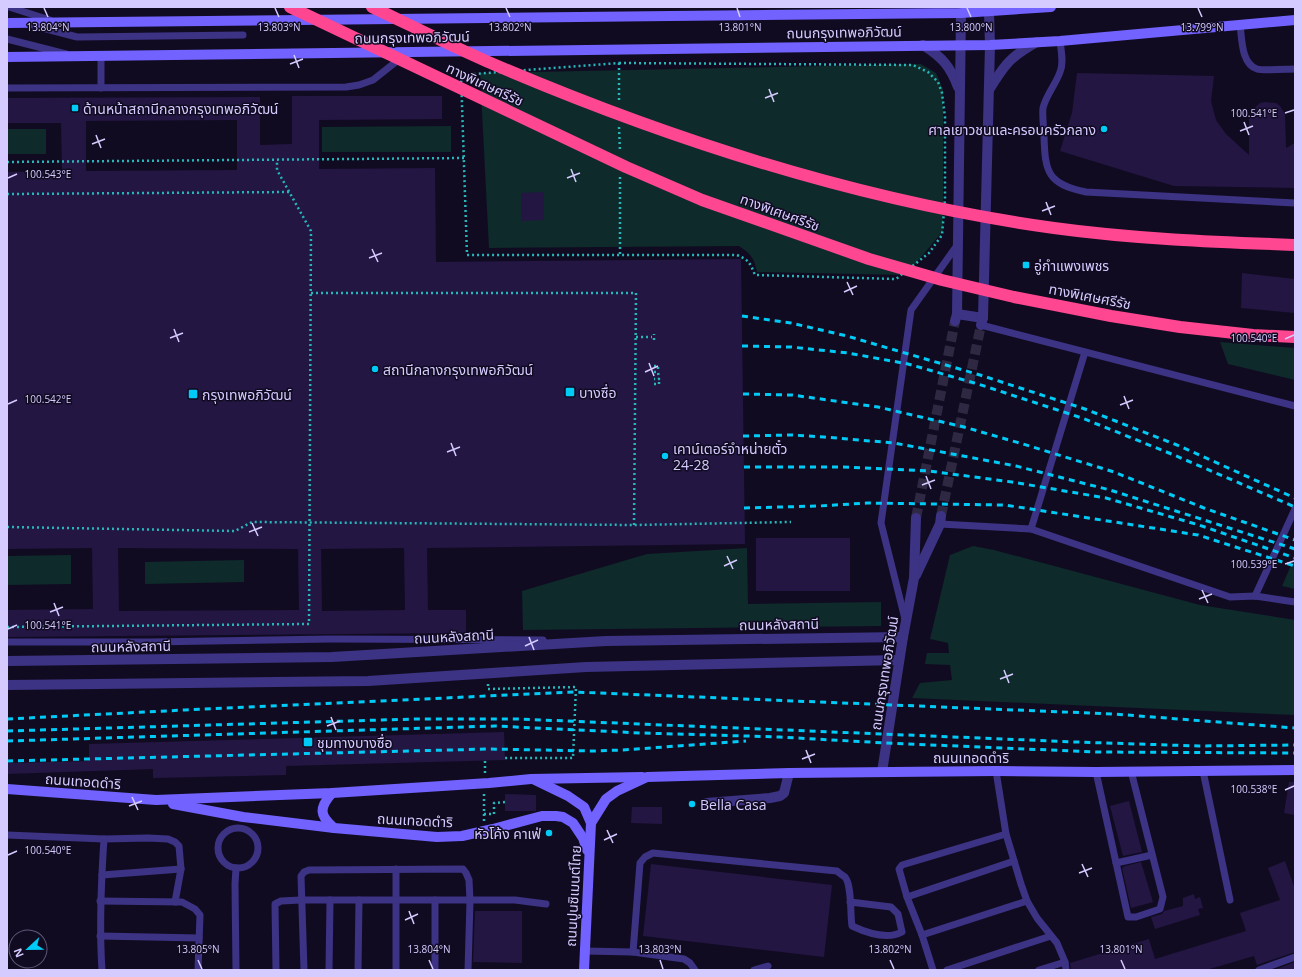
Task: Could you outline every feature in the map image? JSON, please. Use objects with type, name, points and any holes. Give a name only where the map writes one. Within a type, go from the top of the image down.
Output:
[{"type":"highway","name":"ทางพิเศษศรีรัช","points":[[290,7],[626,167],[702,200],[869,259],[942,280],[1014,297],[1111,316],[1180,327],[1246,334],[1295,337]]},
{"type":"highway","name":"ทางพิเศษศรีรัช","points":[[372,7],[484,60],[564,93],[649,125],[736,155],[819,180],[907,201],[1054,228],[1208,242],[1295,245]]},
{"type":"street","name":"ถนนกรุงเทพอภิวัฒน์","points":[[7,23],[962,13],[1051,7]]},
{"type":"street","points":[[962,13],[956,317],[982,322],[990,12]]},
{"type":"street","name":"ถนนกรุงเทพอภิวัฒน์","points":[[7,57],[961,44],[990,45],[1060,41],[1295,20]]},
{"type":"street","points":[[988,90],[1001,69],[1009,60],[1019,52],[1037,42]]},
{"type":"street","points":[[923,45],[936,53],[946,63],[953,73],[960,93]]},
{"type":"street","name":"ถนนกรุงเทพอภิวัฒน์","points":[[882,772],[899,660],[914,578],[916,518]]},
{"type":"street","name":"ถนนกรุงเทพอภิวัฒน์","points":[[914,578],[941,520]]},
{"type":"street","name":"ถนนหลังสถานี","points":[[7,661],[332,657],[606,641],[903,637]]},
{"type":"street","points":[[7,684],[368,681],[586,667],[899,660]]},
{"type":"street","name":"ถนนเทอดดำริ","points":[[7,789],[156,800],[332,793],[531,779],[789,773],[1295,770]]},
{"type":"street","points":[[706,803],[780,796],[784,793],[789,773]]},
{"type":"street","name":"ถนนเทอดดำริ","points":[[591,823],[606,799],[617,791],[646,777]]},
{"type":"street","points":[[531,779],[568,796],[584,807],[591,823]]},
{"type":"street","points":[[332,793],[325,801],[322,810],[325,821],[334,828]]},
{"type":"street","name":"ถนนเทอดดำริ","points":[[156,800],[243,817],[334,828],[437,837],[462,836],[542,816],[556,816],[568,820],[578,828],[589,856]]},
{"type":"street","name":"ถนนปูนซิเมนต์ไทย","points":[[584,970],[591,823]]},
{"type":"lane","points":[[9,7],[56,22]]},
{"type":"lane","points":[[19,23],[77,37],[244,35]]},
{"type":"lane","points":[[1240,25],[1244,54],[1249,63],[1257,70],[1295,69]]},
{"type":"lane","points":[[7,39],[75,56]]},
{"type":"lane","points":[[1060,41],[1062,60],[1061,71],[1047,97],[1043,110],[1044,146],[1047,166],[1051,176],[1056,181],[1070,188],[1086,192],[1295,203]]},
{"type":"lane","points":[[7,88],[360,85],[373,80],[410,51]]},
{"type":"lane","points":[[101,56],[101,88]]},
{"type":"lane","points":[[906,623],[881,523],[911,310],[958,244]]},
{"type":"lane","points":[[982,322],[1085,352],[1295,406]]},
{"type":"lane","points":[[1031,529],[1085,352]]},
{"type":"lane","points":[[1255,596],[1295,509]]},
{"type":"lane","points":[[941,520],[1031,529],[1230,597],[1255,596],[1295,602]]},
{"type":"lane","points":[[7,642],[150,642],[330,639],[606,641]]},
{"type":"lane","points":[[996,771],[1006,834],[1027,901],[1057,943],[1065,966],[1039,970]]},
{"type":"lane","points":[[1203,771],[1230,900]]},
{"type":"lane","points":[[1096,772],[1128,917],[1136,917],[1160,909],[1163,896],[1131,772]]},
{"type":"lane","points":[[241,828],[243,817]]},
{"type":"lane","points":[[241,828],[248,830],[257,841],[258,854],[249,865],[243,868],[236,868],[224,863],[219,852],[219,845],[224,834],[229,830],[241,828]]},
{"type":"lane","points":[[932,970],[922,935],[907,897],[900,874],[902,865],[1006,834]]},
{"type":"lane","points":[[7,835],[104,839],[168,839],[175,842],[179,846],[181,869],[176,902]]},
{"type":"lane","points":[[102,970],[100,901],[104,839]]},
{"type":"lane","points":[[633,952],[640,863],[644,857],[653,853],[837,871],[845,877],[849,886],[850,916],[852,926],[865,932],[887,936],[896,935],[902,932],[898,914],[891,907],[850,902]]},
{"type":"lane","points":[[1116,863],[1152,855]]},
{"type":"lane","points":[[907,897],[1014,861]]},
{"type":"lane","points":[[236,868],[234,884],[236,970]]},
{"type":"lane","points":[[102,875],[181,869]]},
{"type":"lane","points":[[396,869],[396,970]]},
{"type":"lane","points":[[304,970],[301,900],[301,876],[304,872],[309,870],[396,869],[462,869],[466,873],[469,880],[470,901],[468,970]]},
{"type":"lane","points":[[276,970],[275,904],[281,902],[301,900],[515,900],[546,904]]},
{"type":"lane","points":[[329,970],[330,900]]},
{"type":"lane","points":[[358,970],[359,900]]},
{"type":"lane","points":[[435,900],[435,970]]},
{"type":"lane","points":[[100,901],[182,902],[189,904],[200,915],[198,970]]},
{"type":"lane","points":[[922,935],[1027,901]]},
{"type":"lane","points":[[100,936],[199,938]]},
{"type":"lane","points":[[947,970],[1051,936]]},
{"type":"lane","points":[[585,951],[633,952],[684,959],[690,963],[695,970]]},
{"type":"lane","points":[[1259,970],[1295,957]]},
{"type":"lane","points":[[754,970],[768,966]]},
{"type":"path","points":[[619,63],[913,65],[928,72],[938,82],[942,93],[945,117],[945,199],[942,235],[929,252],[896,279],[755,275],[746,258],[737,255],[467,255],[464,158],[461,75],[619,63]]},
{"type":"path","points":[[7,162],[464,158]]},
{"type":"path","points":[[7,627],[309,624],[311,231],[277,170],[277,160]]},
{"type":"path","points":[[7,194],[290,192]]},
{"type":"path","points":[[311,293],[636,293],[634,525]]},
{"type":"path","points":[[636,337],[653,338],[654,334]]},
{"type":"path","points":[[654,366],[658,366],[659,384],[654,384]]},
{"type":"path","points":[[7,527],[235,531],[252,522],[634,525],[791,522]]},
{"type":"path","points":[[488,673],[488,689],[576,687],[573,758],[505,758]]},
{"type":"path","points":[[484,814],[494,814],[494,803],[505,802]]},
{"type":"green space","points":[[921,64],[936,73],[943,89],[943,231],[906,275],[757,272],[755,263],[751,257],[739,246],[489,248],[480,73]]},
{"type":"green space","points":[[451,126],[451,152],[322,152],[322,127]]},
{"type":"green space","points":[[7,129],[46,129],[46,154],[7,154]]},
{"type":"green space","points":[[1220,342],[1295,348],[1295,380],[1228,364]]},
{"type":"green space","points":[[973,546],[994,550],[1200,605],[1295,620],[1295,715],[912,698],[920,683],[952,680],[950,665],[925,664],[927,653],[949,653],[948,643],[930,639],[950,555]]},
{"type":"green space","points":[[747,548],[748,604],[881,602],[881,626],[523,630],[522,591],[647,554]]},
{"type":"green space","points":[[71,555],[71,584],[7,585],[7,556]]},
{"type":"green space","points":[[1295,556],[1295,589],[1282,586]]},
{"type":"green space","points":[[244,560],[244,582],[145,584],[145,562]]},
{"type":"building","name":"ศาลเยาวชนและครอบครัวกลาง","points":[[1077,73],[1214,76],[1211,101],[1216,120],[1226,134],[1249,155],[1249,117],[1252,110],[1260,103],[1276,103],[1285,114],[1286,148],[1295,143],[1295,188],[1174,186],[1060,151],[1072,113]]},
{"type":"building","name":"สถานีกลางกรุงเทพอภิวัฒน์","points":[[292,96],[442,96],[442,119],[319,120],[319,169],[435,168],[436,262],[741,259],[745,544],[427,548],[428,610],[466,610],[466,633],[7,637],[7,610],[93,609],[92,548],[7,549],[7,172],[62,171],[61,123],[7,123],[7,98],[260,97],[260,145],[292,144]],"holes":[[[237,120],[237,170],[86,171],[86,121]],[[118,548],[298,549],[299,610],[119,611]],[[404,548],[405,610],[322,611],[321,549]]]},
{"type":"building","points":[[544,192],[544,220],[521,221],[521,193]]},
{"type":"building","points":[[1242,273],[1295,279],[1295,313],[1241,308]]},
{"type":"building","points":[[756,538],[850,538],[850,591],[756,591]]},
{"type":"building","points":[[504,732],[505,760],[286,766],[286,775],[153,778],[153,769],[7,774],[7,763],[89,761],[89,744]]},
{"type":"building","points":[[1289,782],[1295,782],[1295,815],[1284,813]]},
{"type":"building","points":[[505,794],[536,795],[536,811],[505,811]]},
{"type":"building","points":[[1129,801],[1142,852],[1123,856],[1110,806]]},
{"type":"building","points":[[632,807],[662,807],[662,824],[631,823]]},
{"type":"building","points":[[1285,861],[1295,889],[1295,952],[1257,965],[1254,956],[1206,970],[1071,970],[1070,963],[1149,939],[1155,959],[1246,931],[1240,913],[1280,900],[1268,868]]},
{"type":"building","points":[[1141,862],[1153,902],[1131,908],[1122,868]]},
{"type":"building","points":[[651,864],[832,885],[824,957],[643,936]]},
{"type":"building","points":[[1194,894],[1195,899],[1200,897],[1203,908],[1198,909],[1200,915],[1155,929],[1151,917],[1162,914],[1164,911],[1183,906],[1183,898]]},
{"type":"building","points":[[475,911],[522,911],[522,963],[473,962]]},
{"type":"building","points":[[1295,962],[1295,970],[1274,970]]},
{"type":"tunnel","points":[[916,518],[955,321]]},
{"type":"tunnel","points":[[941,516],[981,325]]},
{"type":"railway","points":[[742,316],[791,323],[847,336],[980,375],[1085,409],[1177,445],[1295,498]]},
{"type":"railway","points":[[742,346],[791,347],[848,353],[908,364],[978,384],[1082,418],[1174,455],[1295,507]]},
{"type":"railway","points":[[743,394],[792,395],[878,407],[964,427],[1114,472],[1204,508],[1295,540]]},
{"type":"railway","points":[[743,436],[792,435],[894,443],[1016,466],[1110,490],[1295,549]]},
{"type":"railway","points":[[744,467],[842,467],[929,471],[1012,482],[1106,498],[1199,525],[1295,558]]},
{"type":"railway","points":[[744,508],[867,503],[1005,505],[1198,535],[1295,566]]},
{"type":"railway","points":[[7,719],[574,692],[1114,714],[1295,728]]},
{"type":"railway","points":[[7,731],[416,719],[518,719],[1076,742],[1199,746],[1295,745]]},
{"type":"railway","points":[[7,741],[495,726],[641,733],[780,737],[1096,752],[1295,753]]},
{"type":"railway","points":[[7,761],[489,749],[592,751],[746,741]]},
{"type":"place","name":"ด้านหน้าสถานีกลางกรุงเทพอภิวัฒน์","points":[[75,108]]},
{"type":"place","name":"ศาลเยาวชนและครอบครัวกลาง","points":[[1104,129]]},
{"type":"place","name":"อู่กำแพงเพชร","points":[[1026,265]]},
{"type":"place","name":"สถานีกลางกรุงเทพอภิวัฒน์","points":[[375,369]]},
{"type":"place","name":"บางซื่อ","points":[[570,392]]},
{"type":"place","name":"กรุงเทพอภิวัฒน์","points":[[193,394]]},
{"type":"place","name":"เคาน์เตอร์จำหน่ายตั๋ว 24-28","points":[[665,456]]},
{"type":"place","name":"ชุมทางบางซื่อ","points":[[308,742]]},
{"type":"place","name":"Bella Casa","points":[[692,804]]},
{"type":"place","name":"หัวโค้ง คาเฟ่","points":[[549,833]]}]
